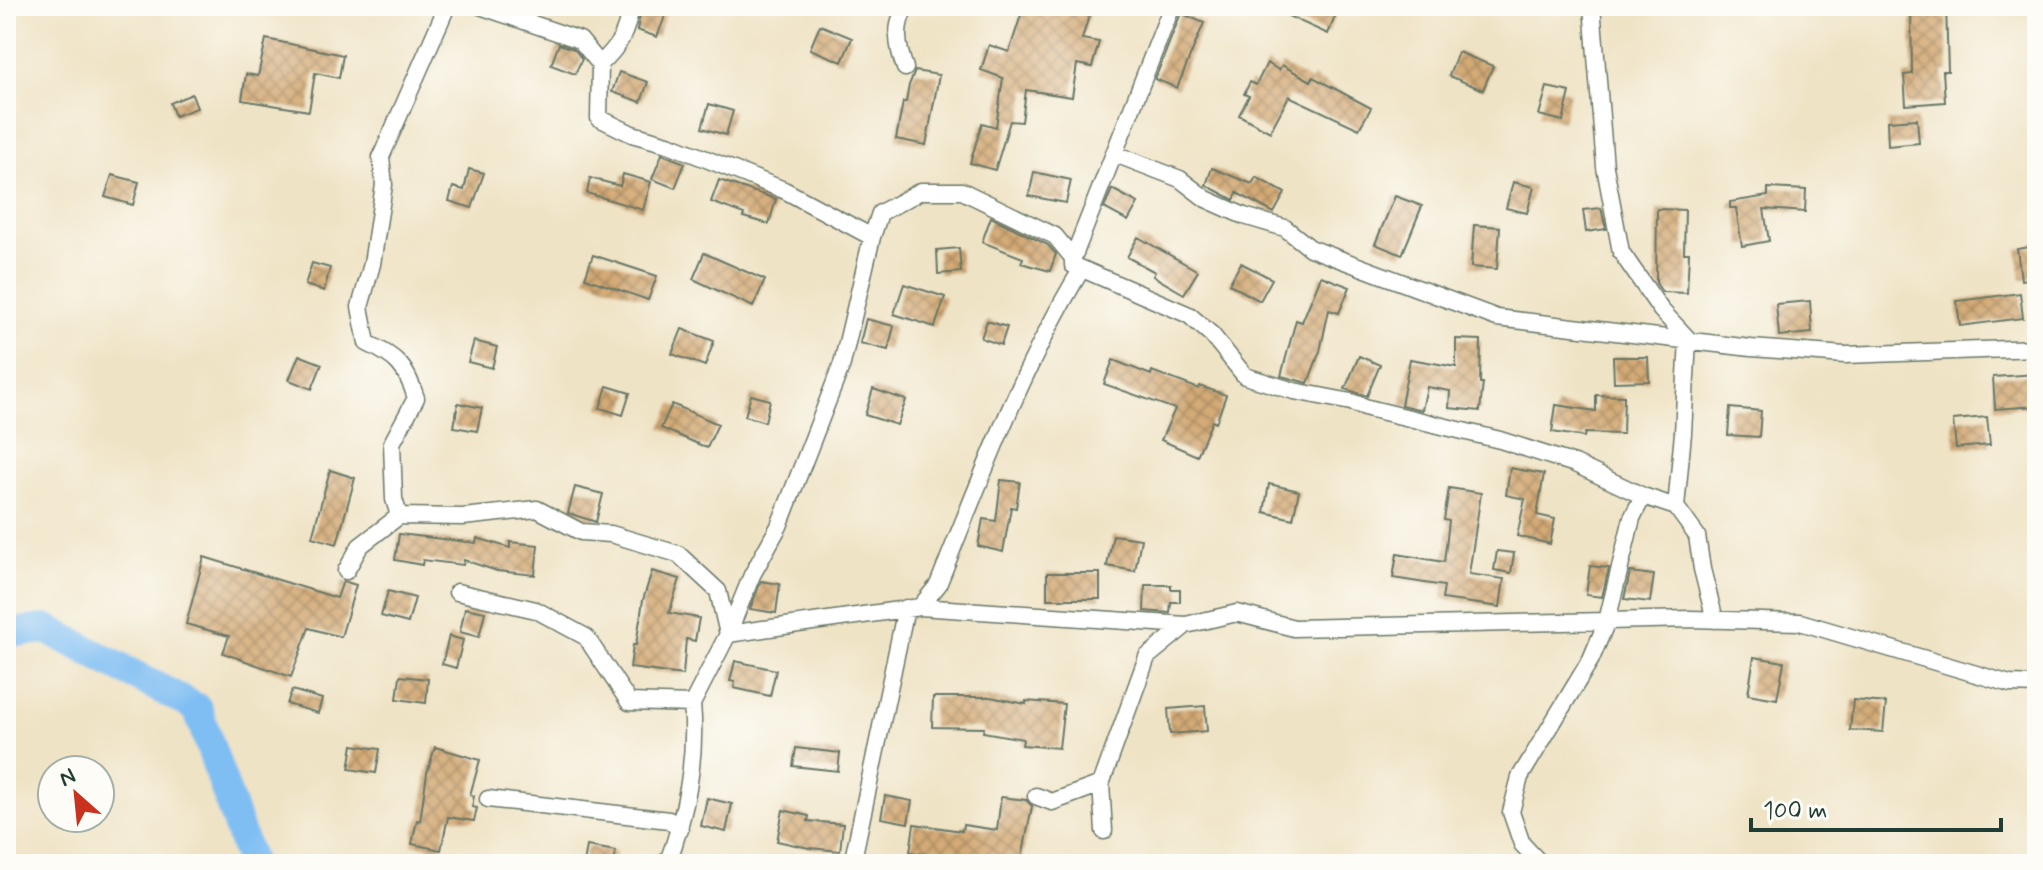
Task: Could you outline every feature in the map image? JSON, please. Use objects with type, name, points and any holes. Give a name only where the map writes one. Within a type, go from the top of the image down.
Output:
[{"type":"street","points":[[399,516],[394,499],[392,443],[416,398],[409,374],[391,354],[367,343],[360,307],[372,264],[384,185],[381,157],[446,10],[480,6],[580,40],[600,64],[599,118],[632,134],[671,145],[784,190],[872,237]]},
{"type":"street","points":[[600,64],[616,50],[624,36],[631,6]]},
{"type":"street","points":[[905,68],[898,49],[898,21],[906,6]]},
{"type":"street","points":[[852,864],[913,608],[938,585],[1001,430],[1065,297],[1115,154],[1172,6]]},
{"type":"street","points":[[1592,6],[1605,167],[1621,252],[1661,310],[1688,339],[1676,507]]},
{"type":"street","points":[[1115,154],[1180,179],[1206,199],[1244,216],[1285,228],[1310,248],[1497,318],[1751,348],[1845,355],[2037,348]]},
{"type":"street","points":[[667,864],[680,830],[695,733],[692,704],[728,634],[752,575],[779,526],[842,364],[880,213],[921,191],[962,191],[1055,236],[1077,264],[1189,315],[1212,335],[1245,376],[1294,391],[1351,402],[1500,440],[1575,464],[1643,496],[1676,507],[1697,536],[1715,620]]},
{"type":"street","points":[[1541,864],[1522,844],[1511,812],[1520,777],[1591,659],[1607,621],[1632,518],[1643,496]]},
{"type":"street","points":[[346,571],[360,546],[399,516],[463,517],[537,509],[581,532],[611,534],[678,554],[718,591],[728,634]]},
{"type":"street","points":[[457,592],[536,610],[586,637],[629,702],[692,704]]},
{"type":"street","points":[[728,634],[913,608],[1186,625],[1237,613],[1294,628],[1607,621],[1800,622],[2010,684],[2037,685]]},
{"type":"street","points":[[1104,831],[1101,784],[1147,657],[1186,625]]},
{"type":"street","points":[[1036,796],[1052,802],[1101,784]]},
{"type":"street","points":[[488,799],[669,820],[680,830]]},
{"type":"building","points":[[642,6],[669,6],[657,37],[637,30]]},
{"type":"building","points":[[1024,6],[1092,6],[1082,39],[1099,42],[1092,67],[1077,64],[1072,97],[1026,90],[1022,122],[1010,121],[995,170],[970,163],[982,123],[996,127],[1003,78],[981,70],[989,45],[1009,52]]},
{"type":"building","points":[[1266,6],[1323,6],[1337,12],[1328,34]]},
{"type":"building","points":[[1911,6],[1946,6],[1948,71],[1943,71],[1945,102],[1906,105],[1904,75],[1912,74]]},
{"type":"building","points":[[1181,13],[1204,23],[1177,88],[1155,79]]},
{"type":"building","points":[[820,25],[852,38],[842,62],[810,49]]},
{"type":"building","points":[[266,39],[343,55],[339,78],[315,73],[309,111],[242,100],[246,74],[258,76]]},
{"type":"building","points":[[559,44],[574,49],[582,59],[575,74],[551,65]]},
{"type":"building","points":[[1458,52],[1493,66],[1483,90],[1449,76]]},
{"type":"building","points":[[1267,63],[1279,70],[1282,65],[1311,81],[1313,77],[1371,108],[1359,129],[1289,96],[1270,132],[1239,115],[1249,96],[1244,94],[1250,82],[1256,85]]},
{"type":"building","points":[[915,71],[939,75],[926,145],[896,139],[903,102],[906,102]]},
{"type":"building","points":[[619,72],[648,82],[641,102],[612,92]]},
{"type":"building","points":[[1547,87],[1570,92],[1563,121],[1539,115]]},
{"type":"building","points":[[192,94],[197,108],[175,116],[170,103]]},
{"type":"building","points":[[709,104],[733,111],[726,135],[702,128]]},
{"type":"building","points":[[1917,119],[1919,143],[1888,146],[1887,121]]},
{"type":"building","points":[[662,154],[685,163],[675,188],[652,179]]},
{"type":"building","points":[[1212,168],[1252,184],[1256,177],[1285,193],[1274,213],[1237,193],[1234,200],[1206,185]]},
{"type":"building","points":[[469,169],[484,173],[472,208],[449,201],[453,187],[464,190]]},
{"type":"building","points":[[1034,172],[1071,180],[1066,203],[1029,196]]},
{"type":"building","points":[[623,174],[651,182],[643,210],[587,193],[590,178],[620,186]]},
{"type":"building","points":[[112,175],[139,182],[133,205],[105,197]]},
{"type":"building","points":[[719,180],[776,199],[769,224],[743,217],[744,214],[711,202]]},
{"type":"building","points":[[1513,182],[1534,187],[1527,213],[1506,208]]},
{"type":"building","points":[[1768,188],[1806,190],[1805,212],[1764,209],[1769,241],[1742,246],[1736,208],[1730,208],[1730,202],[1768,196]]},
{"type":"building","points":[[1112,189],[1138,203],[1128,221],[1104,208]]},
{"type":"building","points":[[1395,196],[1422,206],[1402,255],[1375,244]]},
{"type":"building","points":[[1601,208],[1606,229],[1586,232],[1583,210]]},
{"type":"building","points":[[1657,209],[1685,210],[1684,253],[1689,253],[1687,293],[1662,292],[1656,283]]},
{"type":"building","points":[[991,217],[1048,245],[1056,254],[1050,271],[1021,263],[1023,258],[982,242]]},
{"type":"building","points":[[1474,225],[1500,227],[1497,269],[1471,267]]},
{"type":"building","points":[[1138,237],[1198,271],[1184,294],[1153,276],[1155,272],[1127,257]]},
{"type":"building","points":[[2037,246],[2037,278],[2021,280],[2017,249]]},
{"type":"building","points":[[959,248],[961,272],[938,274],[937,250]]},
{"type":"building","points":[[704,253],[765,280],[753,307],[693,279]]},
{"type":"building","points":[[593,255],[657,276],[648,300],[585,278]]},
{"type":"building","points":[[312,263],[330,268],[324,291],[305,285]]},
{"type":"building","points":[[1241,263],[1272,279],[1260,301],[1229,284]]},
{"type":"building","points":[[1321,276],[1350,287],[1339,313],[1329,310],[1320,351],[1308,383],[1281,376],[1296,320],[1302,322]]},
{"type":"building","points":[[904,284],[945,297],[935,327],[894,314]]},
{"type":"building","points":[[2020,293],[2023,318],[1960,326],[1957,301]]},
{"type":"building","points":[[1810,301],[1812,333],[1779,336],[1776,304]]},
{"type":"building","points":[[866,319],[894,326],[888,350],[860,343]]},
{"type":"building","points":[[987,321],[1007,327],[1001,345],[981,338]]},
{"type":"building","points":[[682,329],[714,341],[705,366],[672,354]]},
{"type":"building","points":[[1456,339],[1481,340],[1480,383],[1483,383],[1480,411],[1449,408],[1450,391],[1427,387],[1422,410],[1401,405],[1410,359],[1456,367]]},
{"type":"building","points":[[474,341],[497,347],[492,368],[468,362]]},
{"type":"building","points":[[299,355],[322,364],[312,389],[289,380]]},
{"type":"building","points":[[1359,356],[1380,365],[1367,396],[1345,389]]},
{"type":"building","points":[[1613,357],[1648,357],[1649,381],[1614,382]]},
{"type":"building","points":[[1113,360],[1151,375],[1152,371],[1199,389],[1200,386],[1226,395],[1216,423],[1212,421],[1197,456],[1161,440],[1175,409],[1104,384]]},
{"type":"building","points":[[2037,374],[2037,406],[1995,409],[1993,377]]},
{"type":"building","points":[[607,386],[630,393],[623,415],[600,408]]},
{"type":"building","points":[[873,389],[906,400],[897,425],[865,415]]},
{"type":"building","points":[[751,395],[770,400],[765,422],[745,416]]},
{"type":"building","points":[[1596,395],[1624,396],[1623,434],[1585,433],[1584,437],[1552,432],[1556,405],[1596,411]]},
{"type":"building","points":[[458,403],[482,408],[477,431],[454,427]]},
{"type":"building","points":[[672,404],[718,424],[707,448],[661,428]]},
{"type":"building","points":[[1730,408],[1761,411],[1759,437],[1728,435]]},
{"type":"building","points":[[1987,417],[1990,445],[1956,448],[1953,420]]},
{"type":"building","points":[[1510,468],[1544,474],[1537,515],[1555,519],[1550,544],[1517,536],[1525,499],[1506,495]]},
{"type":"building","points":[[330,470],[355,478],[337,544],[312,537]]},
{"type":"building","points":[[1001,480],[1020,482],[1016,508],[1011,507],[1003,552],[978,546],[983,519],[996,521]]},
{"type":"building","points":[[1269,484],[1299,491],[1293,519],[1264,512]]},
{"type":"building","points":[[575,487],[603,494],[596,522],[568,513]]},
{"type":"building","points":[[1449,488],[1481,493],[1469,574],[1504,579],[1500,607],[1442,599],[1444,586],[1393,578],[1397,554],[1444,562],[1449,521],[1444,520]]},
{"type":"building","points":[[399,534],[476,543],[477,538],[510,548],[510,542],[538,545],[535,575],[497,571],[464,560],[463,565],[423,560],[422,565],[395,560]]},
{"type":"building","points":[[1113,535],[1141,539],[1135,571],[1107,566]]},
{"type":"building","points":[[1497,551],[1514,553],[1511,573],[1494,570]]},
{"type":"building","points":[[204,557],[337,598],[343,581],[356,585],[341,637],[309,628],[291,677],[223,653],[229,636],[186,624]]},
{"type":"building","points":[[1590,566],[1609,568],[1602,597],[1586,595]]},
{"type":"building","points":[[652,571],[680,579],[669,613],[699,618],[695,641],[686,639],[683,675],[630,668]]},
{"type":"building","points":[[1630,572],[1654,575],[1650,602],[1624,599]]},
{"type":"building","points":[[1047,573],[1100,573],[1100,599],[1047,599]]},
{"type":"building","points":[[761,581],[780,584],[776,613],[750,609]]},
{"type":"building","points":[[1145,585],[1171,585],[1171,589],[1180,589],[1180,602],[1171,602],[1170,613],[1144,611]]},
{"type":"building","points":[[388,591],[415,598],[408,623],[381,616]]},
{"type":"building","points":[[465,608],[485,612],[479,637],[460,632]]},
{"type":"building","points":[[449,636],[463,640],[456,668],[442,664]]},
{"type":"building","points":[[1754,657],[1784,662],[1777,699],[1748,694]]},
{"type":"building","points":[[735,661],[776,670],[770,696],[734,688],[735,682],[730,681]]},
{"type":"building","points":[[400,676],[428,679],[426,703],[397,699]]},
{"type":"building","points":[[292,690],[322,699],[318,713],[287,704]]},
{"type":"building","points":[[933,697],[990,697],[1026,704],[1026,701],[1064,704],[1059,748],[1022,745],[1023,739],[983,732],[984,728],[932,727]]},
{"type":"building","points":[[1853,700],[1886,703],[1883,732],[1850,730]]},
{"type":"building","points":[[1205,706],[1207,731],[1170,734],[1168,709]]},
{"type":"building","points":[[353,745],[380,749],[376,773],[349,769]]},
{"type":"building","points":[[435,747],[480,760],[470,795],[474,796],[472,807],[477,808],[474,821],[448,817],[441,850],[412,844],[417,820],[420,821],[427,773]]},
{"type":"building","points":[[796,748],[840,753],[838,771],[793,766]]},
{"type":"building","points":[[885,796],[912,801],[908,823],[881,818]]},
{"type":"building","points":[[1001,797],[1026,800],[1032,806],[1021,864],[981,858],[981,863],[910,852],[914,824],[962,831],[963,825],[997,830]]},
{"type":"building","points":[[707,798],[732,804],[726,832],[701,826]]},
{"type":"building","points":[[783,810],[809,816],[808,821],[843,824],[840,851],[777,841]]},
{"type":"building","points":[[587,846],[616,851],[614,864],[584,864]]},
{"type":"waterway","points":[[6,633],[47,629],[197,708],[251,864]]}]
